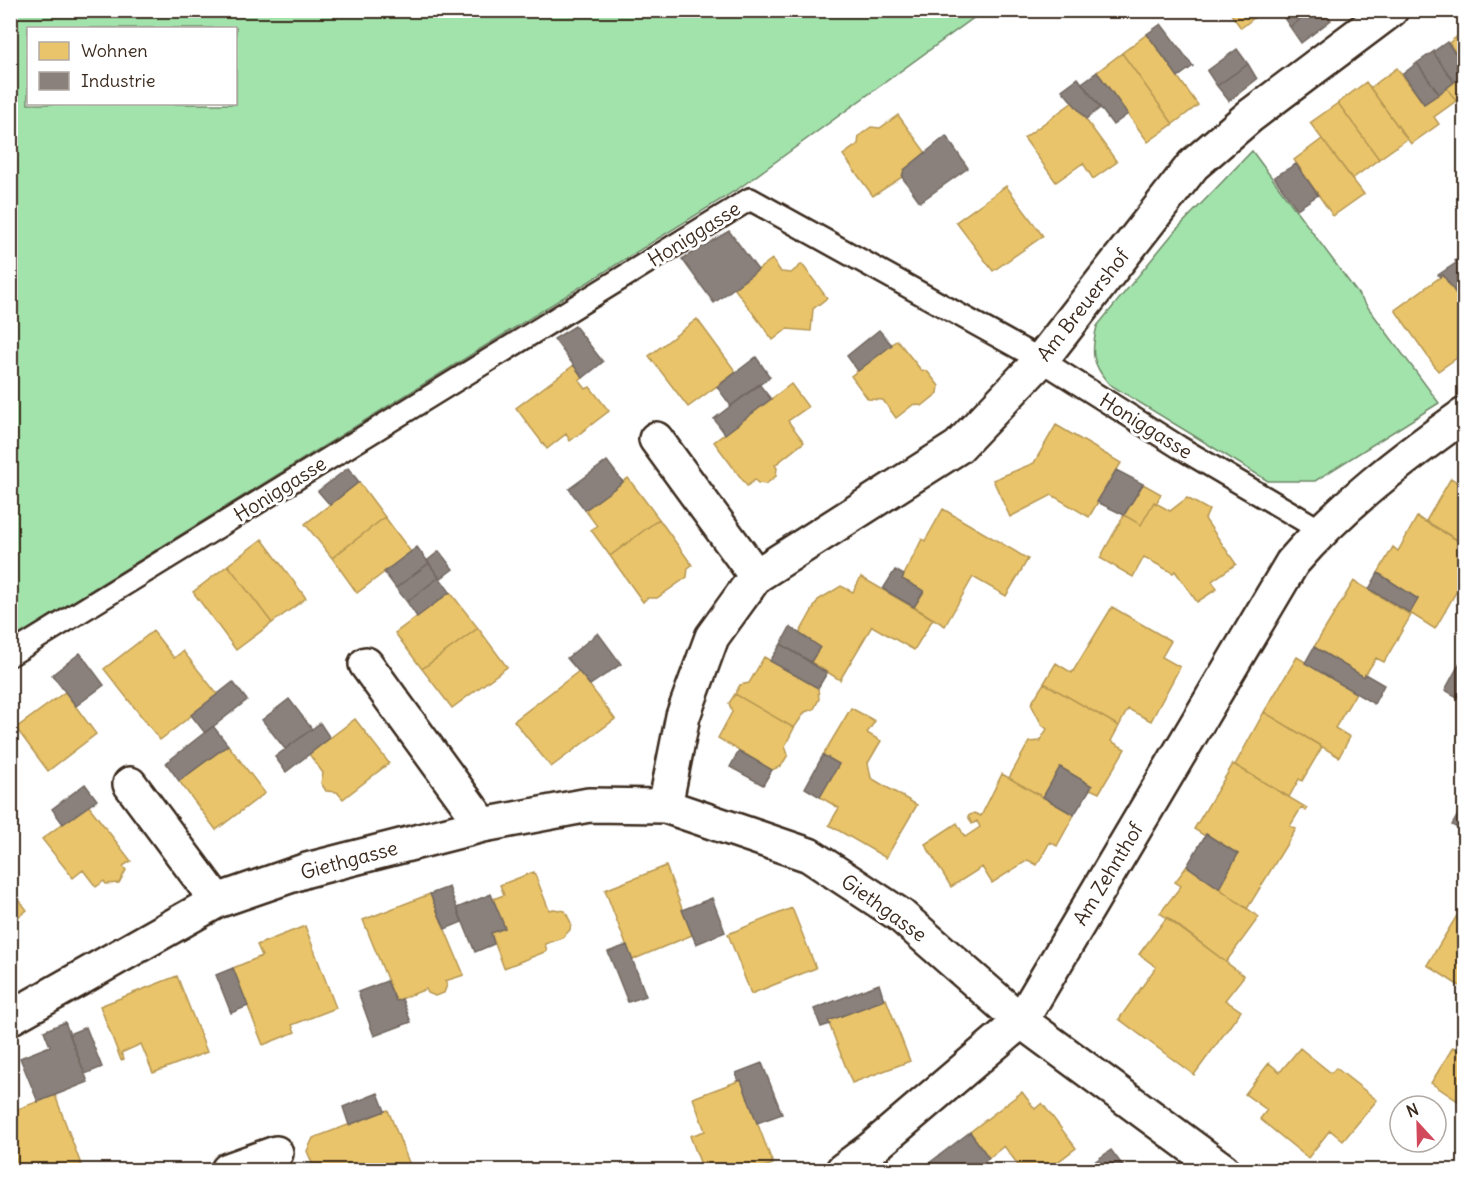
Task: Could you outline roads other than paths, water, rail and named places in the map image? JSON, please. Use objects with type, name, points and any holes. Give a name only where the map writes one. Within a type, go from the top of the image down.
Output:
[{"type":"street","name":"Am Breuershof","points":[[665,806],[683,716],[712,637],[756,576],[958,447],[1041,360],[1192,165],[1250,116],[1391,10]]},
{"type":"street","points":[[1320,530],[1370,486],[1464,415]]},
{"type":"street","points":[[656,439],[756,576]]},
{"type":"street","name":"Am Zehnthof","points":[[843,1170],[872,1149],[1021,1021],[1292,563],[1320,530]]},
{"type":"street","points":[[366,664],[483,825]]},
{"type":"street","points":[[130,783],[217,901]]},
{"type":"street","name":"Giethgasse","points":[[10,1018],[217,901],[307,870],[483,825],[589,805],[665,806],[809,855],[900,915],[1021,1021],[1223,1170]]},
{"type":"street","points":[[228,1170],[276,1153]]},
{"type":"lane","name":"Honiggasse","points":[[10,655],[750,199],[1041,360],[1179,447],[1320,530]]}]
